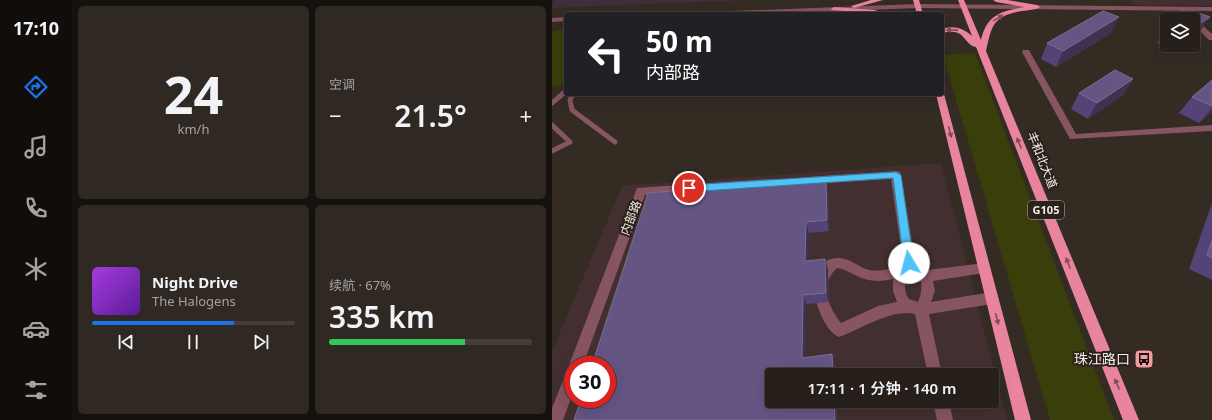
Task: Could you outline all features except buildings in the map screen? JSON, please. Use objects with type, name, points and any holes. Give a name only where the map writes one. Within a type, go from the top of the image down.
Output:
[{"type":"highway","points":[[834,9],[880,0]]},
{"type":"highway","points":[[996,0],[1037,7]]},
{"type":"highway","name":"丰和北大道","points":[[962,3],[1132,420]]},
{"type":"highway","points":[[982,51],[989,24],[995,18],[1006,13],[1037,7]]},
{"type":"highway","points":[[834,9],[875,12]]},
{"type":"highway","points":[[944,30],[960,30],[966,34],[982,51]]},
{"type":"highway","points":[[941,96],[1023,420]]},
{"type":"street","points":[[758,12],[834,9],[917,3],[962,3],[1037,7],[1212,9]]},
{"type":"street","points":[[1181,8],[1185,12]]},
{"type":"street","points":[[552,20],[564,19]]},
{"type":"street","points":[[1200,27],[1212,38]]},
{"type":"street","points":[[1026,52],[1072,137],[1212,128]]},
{"type":"street","points":[[801,181],[896,175],[905,268],[898,285],[901,299],[915,308],[934,368]]},
{"type":"street","name":"内部路","points":[[579,356],[641,191],[777,182]]},
{"type":"street","points":[[915,308],[929,291],[926,276],[918,268],[905,268],[886,276],[868,275],[845,264],[835,263],[823,275],[820,288],[826,313],[838,330],[854,325],[878,312],[915,308],[992,298]]},
{"type":"street","points":[[926,276],[984,268]]},
{"type":"street","points":[[556,420],[564,398]]},
{"type":"street","points":[[942,408],[945,420]]},
{"type":"lane","points":[[552,103],[564,93]]},
{"type":"lane","points":[[572,96],[570,100],[572,110],[615,142]]},
{"type":"lane","points":[[552,125],[570,142],[552,151]]},
{"type":"shaded area","points":[[555,0],[744,0],[552,8],[552,4]]},
{"type":"shaded area","points":[[1131,0],[1212,0],[1212,6],[1135,5]]},
{"type":"shaded area","points":[[941,163],[994,368],[765,368],[765,408],[999,408],[999,389],[1007,420],[552,420],[552,351],[622,186]]},
{"type":"green space","points":[[564,29],[564,83],[557,87],[552,85],[552,32]]},
{"type":"green space","points":[[975,53],[1114,420],[1050,420],[944,55]]},
{"type":"place","name":"珠江路口","points":[[1144,359]]},
{"type":"route","points":[[689,188],[896,175],[909,263]]}]
